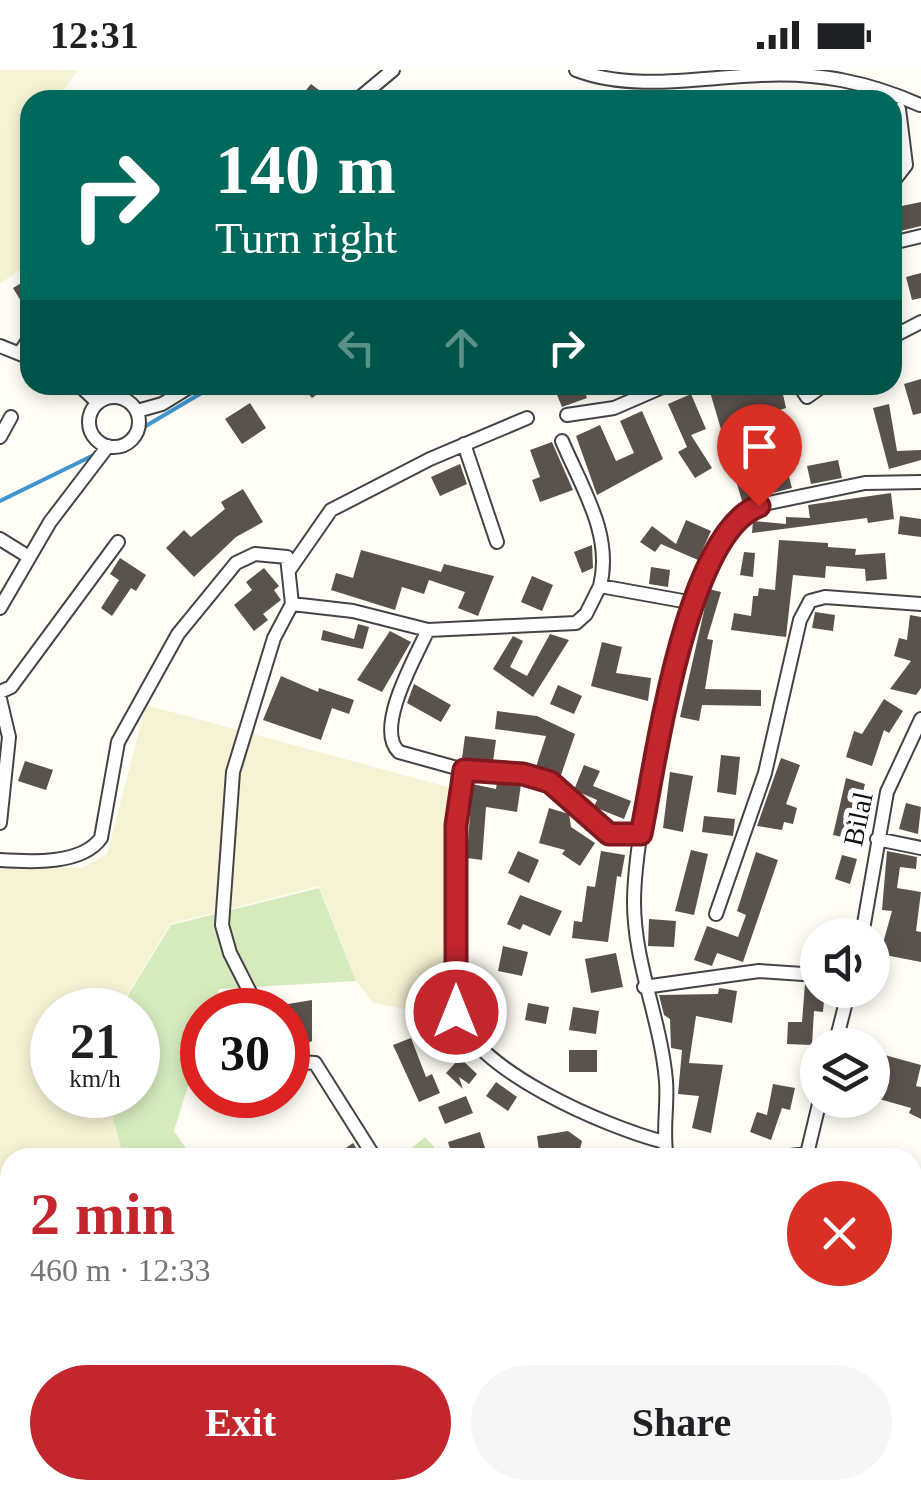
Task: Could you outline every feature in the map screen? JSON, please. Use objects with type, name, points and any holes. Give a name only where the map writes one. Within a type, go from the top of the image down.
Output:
[{"type":"street","points":[[368,90],[392,70]]},
{"type":"street","points":[[576,70],[591,76],[678,81],[765,74],[842,78],[885,90]]},
{"type":"street","points":[[902,143],[906,165],[902,170]]},
{"type":"street","points":[[90,395],[98,403]]},
{"type":"street","points":[[137,412],[177,395]]},
{"type":"street","points":[[567,415],[614,408],[644,395]]},
{"type":"street","points":[[98,403],[124,399],[137,412]]},
{"type":"street","points":[[98,403],[90,424],[95,438],[108,446],[126,444],[134,438],[137,412]]},
{"type":"street","points":[[0,437],[10,417]]},
{"type":"street","points":[[290,569],[331,510],[464,444],[528,418]]},
{"type":"street","points":[[292,604],[353,612],[428,630],[576,623],[586,614],[606,564],[603,538],[562,441]]},
{"type":"street","points":[[464,444],[497,542]]},
{"type":"street","points":[[0,608],[50,522],[108,446]]},
{"type":"street","points":[[665,1148],[666,1080],[636,954],[634,898],[641,834],[678,656],[710,557],[728,526],[742,512],[865,483],[921,482]]},
{"type":"street","points":[[0,539],[29,557]]},
{"type":"street","points":[[0,823],[9,737],[0,696],[118,542]]},
{"type":"street","points":[[0,860],[73,857],[95,846],[101,838],[118,742],[178,634],[236,563],[274,552],[287,557],[292,604],[274,638],[232,772],[222,925],[230,953],[248,988]]},
{"type":"street","points":[[600,586],[694,602]]},
{"type":"street","points":[[716,914],[765,774],[800,620],[810,602],[825,597],[921,604]]},
{"type":"street","points":[[428,630],[400,692],[389,739],[399,752],[464,770],[523,774],[550,782],[609,834],[641,834]]},
{"type":"street","name":"Bilal","points":[[865,918],[888,792],[921,719]]},
{"type":"street","points":[[464,770],[456,825],[456,1012],[463,1032],[508,1072],[629,1133],[664,1142]]},
{"type":"street","points":[[877,839],[921,848]]},
{"type":"street","points":[[644,986],[759,971],[800,973]]},
{"type":"street","points":[[310,1063],[315,1063],[369,1148]]},
{"type":"street","points":[[808,1148],[816,1118]]},
{"type":"shaded area","points":[[0,70],[78,70],[64,90],[20,90],[20,269],[0,284]]},
{"type":"shaded area","points":[[146,705],[448,787],[441,1016],[373,1003],[356,981],[319,886],[170,924],[131,988],[30,988],[30,1118],[114,1118],[120,1148],[0,1148],[0,866],[82,868],[107,854]]},
{"type":"green space","points":[[319,888],[356,981],[180,988],[180,1112],[174,1131],[186,1148],[121,1148],[113,1118],[160,1118],[160,988],[132,988],[171,925]]},
{"type":"green space","points":[[425,1137],[435,1148],[412,1148]]},
{"type":"building","points":[[921,202],[921,226],[902,231],[902,206]]},
{"type":"building","points":[[921,273],[921,298],[912,300],[906,277]]},
{"type":"building","points":[[921,379],[921,413],[913,415],[904,384]]},
{"type":"building","points":[[557,395],[586,395],[587,398],[562,407]]},
{"type":"building","points":[[691,395],[706,429],[691,435],[712,468],[695,478],[678,452],[687,447],[668,404]]},
{"type":"building","points":[[711,395],[783,395],[786,408],[741,422],[753,470],[785,462],[792,488],[742,501]]},
{"type":"building","points":[[250,403],[266,428],[242,444],[225,419]]},
{"type":"building","points":[[889,404],[897,451],[921,450],[921,460],[889,469],[873,408]]},
{"type":"building","points":[[642,411],[663,459],[597,495],[576,436],[600,425],[616,461],[634,453],[620,421]]},
{"type":"building","points":[[782,422],[793,446],[776,453],[765,430]]},
{"type":"building","points":[[552,442],[573,490],[540,502],[532,480],[540,477],[530,450]]},
{"type":"building","points":[[838,460],[842,478],[811,484],[807,466]]},
{"type":"building","points":[[460,464],[467,484],[440,496],[431,477]]},
{"type":"building","points":[[243,489],[263,522],[236,537],[194,577],[166,548],[184,530],[191,537],[225,509],[221,502]]},
{"type":"building","points":[[891,493],[894,519],[868,523],[867,518],[752,533],[753,521],[786,524],[786,517],[810,518],[808,505]]},
{"type":"building","points":[[900,516],[921,519],[921,537],[898,534]]},
{"type":"building","points":[[686,520],[711,531],[698,560],[661,544],[655,552],[640,542],[652,526],[676,544]]},
{"type":"building","points":[[779,540],[828,543],[828,547],[856,549],[855,555],[885,553],[887,579],[866,581],[865,569],[826,566],[825,578],[793,575],[786,637],[731,630],[734,613],[751,616],[753,596],[758,596],[759,588],[775,590]]},
{"type":"building","points":[[592,545],[593,568],[582,573],[574,552]]},
{"type":"building","points":[[361,550],[441,572],[444,564],[494,576],[478,616],[458,608],[465,592],[429,580],[424,594],[402,587],[395,610],[331,590],[336,573],[353,578]]},
{"type":"building","points":[[744,552],[755,553],[753,577],[740,575]]},
{"type":"building","points":[[120,558],[146,575],[136,591],[131,588],[112,616],[101,608],[119,580],[110,574]]},
{"type":"building","points":[[651,567],[670,570],[668,587],[649,584]]},
{"type":"building","points":[[264,568],[279,586],[274,590],[281,600],[263,614],[268,620],[254,631],[234,605],[252,590],[246,582]]},
{"type":"building","points":[[532,576],[553,585],[542,611],[521,602]]},
{"type":"building","points":[[709,589],[721,592],[707,639],[713,640],[705,689],[761,690],[761,706],[702,705],[699,721],[680,717]]},
{"type":"building","points":[[815,612],[835,615],[833,631],[812,628]]},
{"type":"building","points":[[910,615],[921,617],[921,688],[916,695],[890,689],[911,661],[894,656],[899,638],[907,640]]},
{"type":"building","points":[[358,624],[369,627],[363,649],[321,640],[323,630],[354,639]]},
{"type":"building","points":[[390,631],[411,642],[382,692],[357,680]]},
{"type":"building","points":[[550,634],[569,640],[533,697],[493,669],[513,636],[523,641],[510,667],[527,676]]},
{"type":"building","points":[[602,642],[622,647],[616,673],[651,678],[648,701],[591,686]]},
{"type":"building","points":[[281,676],[318,692],[319,688],[354,700],[349,714],[332,708],[321,740],[263,720]]},
{"type":"building","points":[[414,684],[451,705],[441,722],[407,703]]},
{"type":"building","points":[[558,685],[582,696],[574,714],[550,704]]},
{"type":"building","points":[[884,699],[903,711],[889,733],[884,730],[872,766],[846,757],[854,731],[862,734]]},
{"type":"building","points":[[497,711],[537,716],[575,734],[560,778],[536,767],[546,736],[495,729]]},
{"type":"building","points":[[465,736],[496,740],[493,762],[462,758]]},
{"type":"building","points":[[721,755],[740,757],[736,795],[717,792]]},
{"type":"building","points":[[781,758],[800,765],[786,804],[797,808],[793,824],[784,822],[782,830],[757,826]]},
{"type":"building","points":[[25,761],[53,770],[46,790],[18,781]]},
{"type":"building","points":[[584,765],[600,771],[593,786],[631,801],[624,819],[594,807],[597,800],[574,790]]},
{"type":"building","points":[[670,772],[693,776],[683,832],[663,828]]},
{"type":"building","points":[[846,778],[865,784],[856,840],[833,835]]},
{"type":"building","points":[[497,782],[521,784],[517,812],[486,807],[482,860],[467,858],[472,784],[496,789]]},
{"type":"building","points":[[906,803],[921,807],[918,834],[899,829]]},
{"type":"building","points":[[549,808],[569,814],[571,827],[595,843],[580,866],[562,854],[565,850],[539,843]]},
{"type":"building","points":[[704,816],[735,819],[733,836],[702,832]]},
{"type":"building","points":[[691,850],[708,854],[694,915],[675,911]]},
{"type":"building","points":[[518,851],[539,860],[529,883],[508,873]]},
{"type":"building","points":[[601,851],[625,855],[621,877],[617,876],[608,942],[572,938],[574,921],[582,922],[587,886],[595,887]]},
{"type":"building","points":[[887,851],[917,857],[916,869],[900,867],[897,888],[921,892],[916,931],[921,932],[921,962],[890,956],[892,911],[882,910]]},
{"type":"building","points":[[756,852],[778,860],[743,962],[717,953],[712,966],[694,960],[707,926],[738,937],[746,915],[737,911]]},
{"type":"building","points":[[842,855],[857,859],[850,884],[835,879]]},
{"type":"building","points":[[520,895],[562,911],[550,936],[523,924],[520,930],[507,924]]},
{"type":"building","points":[[649,919],[676,921],[674,947],[648,946]]},
{"type":"building","points":[[503,946],[528,952],[522,976],[498,971]]},
{"type":"building","points":[[616,953],[623,987],[591,993],[585,959]]},
{"type":"building","points":[[719,988],[737,991],[732,1023],[696,1016],[689,1063],[723,1065],[711,1133],[692,1128],[699,1096],[678,1094],[682,1050],[671,1048],[670,1019],[664,1015],[659,995],[718,994]]},
{"type":"building","points":[[310,1000],[312,1000],[310,1042]]},
{"type":"building","points":[[528,1003],[549,1007],[546,1024],[525,1020]]},
{"type":"building","points":[[573,1007],[599,1011],[596,1034],[569,1030]]},
{"type":"building","points":[[803,1008],[823,1008],[823,1012],[814,1011],[813,1028],[800,1028],[800,1045],[787,1044],[788,1022],[802,1022]]},
{"type":"building","points":[[411,1038],[426,1077],[432,1074],[440,1093],[419,1102],[393,1045]]},
{"type":"building","points":[[569,1050],[597,1050],[597,1072],[569,1072]]},
{"type":"building","points":[[890,1056],[921,1065],[916,1086],[921,1087],[921,1119],[909,1113],[911,1108],[890,1102]]},
{"type":"building","points":[[460,1058],[477,1074],[469,1084],[459,1077],[463,1089],[446,1073]]},
{"type":"building","points":[[496,1082],[517,1097],[508,1111],[486,1096]]},
{"type":"building","points":[[773,1084],[795,1088],[790,1110],[782,1108],[771,1140],[750,1132],[757,1112],[767,1115]]},
{"type":"building","points":[[466,1096],[473,1113],[445,1124],[438,1107]]},
{"type":"building","points":[[568,1131],[582,1141],[580,1148],[539,1148],[537,1136]]},
{"type":"building","points":[[480,1132],[485,1148],[450,1148],[448,1142]]},
{"type":"waterway","points":[[112,446],[198,395]]},
{"type":"waterway","points":[[0,501],[94,455]]},
{"type":"route","points":[[456,1012],[456,825],[464,770],[523,774],[550,782],[609,834],[641,834],[678,656],[710,557],[728,526],[742,512],[759,506]]}]
